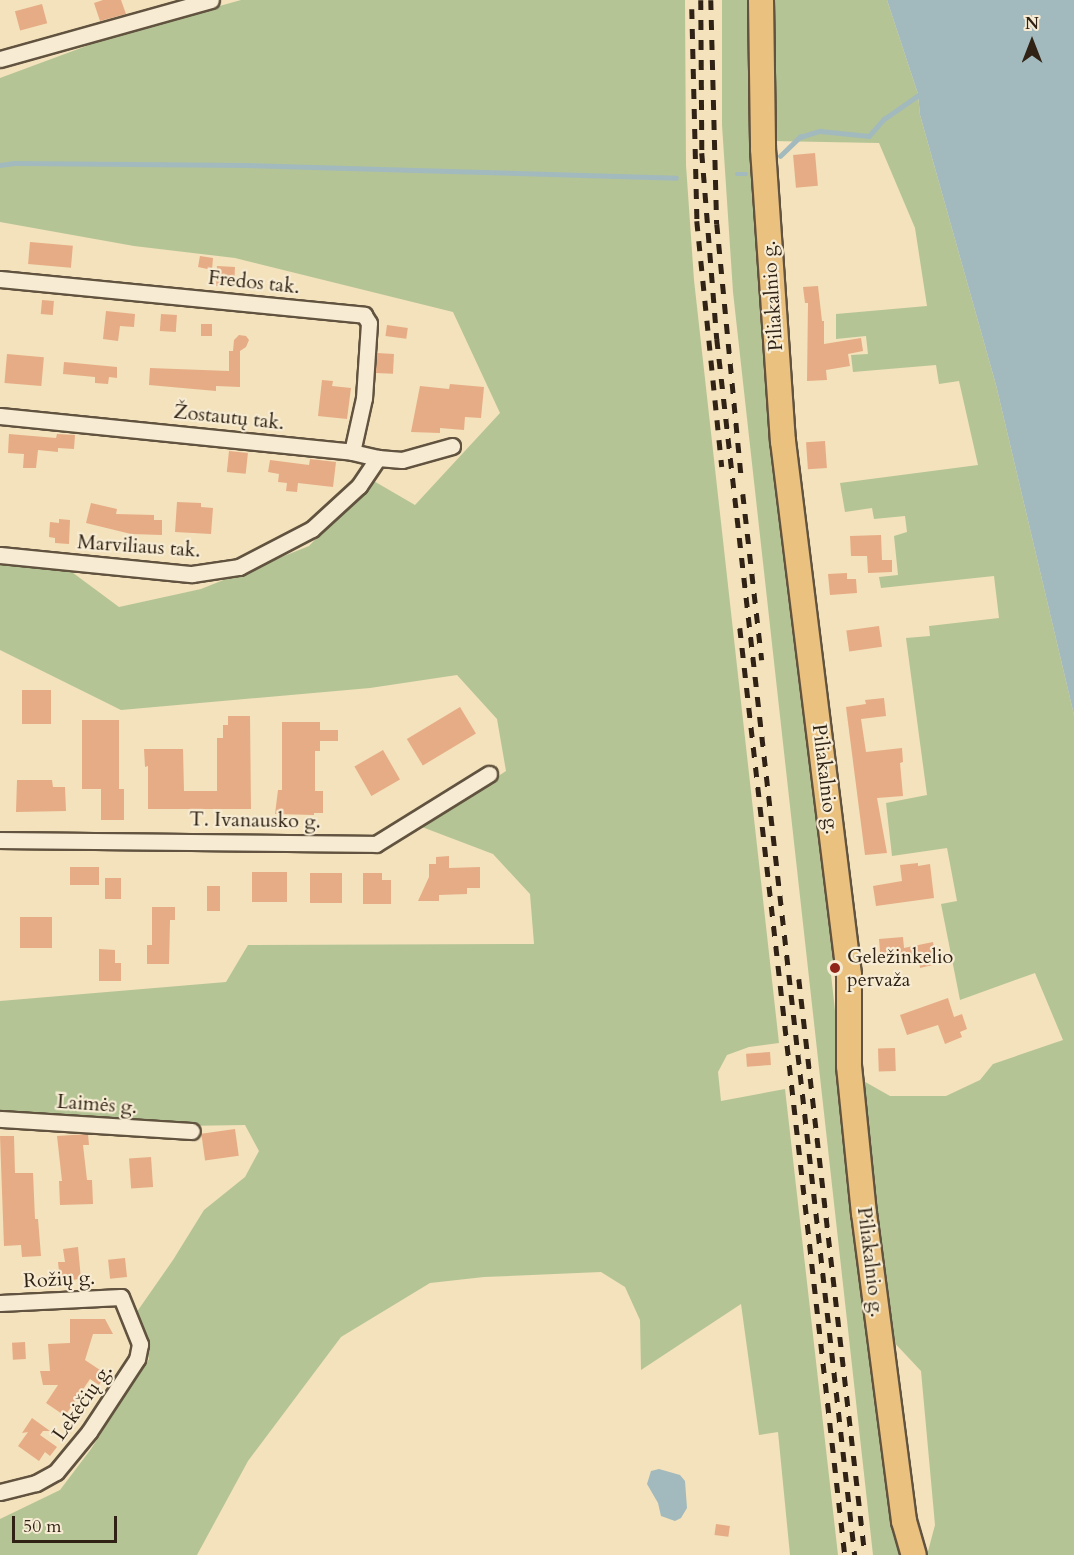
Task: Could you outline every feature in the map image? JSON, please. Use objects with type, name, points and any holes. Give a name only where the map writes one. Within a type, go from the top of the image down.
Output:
[{"type":"main road","name":"Piliakalnio g.","points":[[761,0],[763,149],[783,441],[849,975],[849,1066],[864,1213],[901,1500],[914,1555]]},
{"type":"street","points":[[0,59],[211,0]]},
{"type":"street","name":"Fredos tak.","points":[[0,279],[364,315],[369,323],[364,398],[352,452]]},
{"type":"street","name":"Žostautų tak.","points":[[0,416],[352,452],[378,459],[402,460],[452,446]]},
{"type":"street","name":"Marviliaus tak.","points":[[0,555],[192,574],[239,567],[312,529],[359,486],[378,459]]},
{"type":"street","name":"T. Ivanausko g.","points":[[0,840],[376,844],[489,774]]},
{"type":"street","name":"Laimės g.","points":[[0,1119],[192,1131]]},
{"type":"street","name":"Rožių g.","points":[[0,1303],[121,1297]]},
{"type":"street","name":"Lekėčių g.","points":[[0,1491],[36,1483],[56,1472],[89,1432],[137,1359],[140,1344],[121,1297]]},
{"type":"green space","points":[[241,0],[685,0],[686,165],[694,280],[779,1043],[749,1047],[727,1055],[718,1072],[721,1101],[785,1089],[838,1555],[790,1555],[778,1432],[759,1435],[741,1304],[641,1370],[640,1320],[625,1287],[601,1272],[484,1277],[430,1283],[341,1337],[248,1461],[197,1555],[0,1555],[0,1519],[60,1490],[91,1449],[149,1359],[134,1316],[204,1210],[245,1177],[259,1151],[245,1125],[181,1126],[0,1112],[0,1001],[226,982],[248,945],[534,944],[530,894],[493,854],[422,827],[506,771],[497,719],[457,675],[370,688],[121,710],[0,650],[0,560],[61,564],[119,607],[201,589],[309,546],[372,480],[415,505],[500,413],[453,312],[235,258],[134,246],[0,222],[0,78],[116,35]]},
{"type":"green space","points":[[722,0],[753,0],[835,964],[830,965],[891,1522],[900,1555],[873,1555],[733,292],[722,125]]},
{"type":"green space","points":[[773,0],[887,0],[918,94],[920,115],[996,385],[1074,715],[1074,1555],[927,1555],[935,1525],[921,1371],[890,1338],[860,1079],[890,1096],[946,1096],[980,1080],[993,1064],[1063,1040],[1035,973],[960,1000],[941,904],[957,901],[947,848],[892,856],[886,803],[927,795],[906,638],[930,636],[929,626],[999,618],[994,576],[881,588],[879,577],[898,575],[894,536],[907,532],[905,516],[874,519],[872,508],[845,512],[840,483],[978,465],[959,381],[939,384],[936,365],[853,372],[851,355],[868,354],[866,336],[836,339],[836,314],[927,306],[915,228],[879,143],[772,141]]},
{"type":"water","points":[[887,0],[1074,0],[1074,715],[996,385],[920,115],[918,94]]},
{"type":"water","points":[[659,1469],[680,1475],[685,1481],[687,1508],[681,1518],[675,1521],[661,1516],[658,1503],[647,1484],[651,1471]]},
{"type":"building","points":[[103,0],[121,0],[126,14],[100,21],[94,3]]},
{"type":"building","points":[[42,4],[47,23],[20,31],[15,11]]},
{"type":"building","points":[[815,153],[818,186],[796,188],[793,155]]},
{"type":"building","points":[[30,242],[73,246],[71,268],[28,264]]},
{"type":"building","points":[[200,256],[213,258],[212,270],[198,267]]},
{"type":"building","points":[[217,266],[235,267],[234,287],[216,286]]},
{"type":"building","points":[[818,286],[822,321],[824,321],[824,344],[861,338],[863,351],[848,354],[850,366],[826,370],[827,380],[807,381],[808,303],[805,303],[803,287]]},
{"type":"building","points":[[42,300],[54,301],[53,315],[41,314]]},
{"type":"building","points":[[106,311],[135,314],[134,327],[120,326],[118,341],[103,339]]},
{"type":"building","points":[[161,314],[177,315],[176,332],[160,331]]},
{"type":"building","points":[[201,324],[212,324],[212,336],[201,336]]},
{"type":"building","points":[[387,325],[408,328],[406,339],[385,336]]},
{"type":"building","points":[[239,335],[246,336],[249,340],[246,347],[240,351],[240,387],[216,386],[216,391],[149,385],[150,368],[229,371],[229,351],[233,351],[234,340]]},
{"type":"building","points":[[377,353],[394,354],[393,374],[376,373]]},
{"type":"building","points":[[7,354],[44,357],[41,386],[4,383]]},
{"type":"building","points":[[64,362],[117,367],[117,378],[109,377],[108,384],[95,383],[95,377],[63,374]]},
{"type":"building","points":[[322,380],[333,381],[332,386],[351,388],[347,419],[318,416]]},
{"type":"building","points":[[450,384],[484,387],[481,418],[465,417],[464,430],[440,428],[440,433],[411,432],[420,386],[449,389]]},
{"type":"building","points":[[9,434],[56,438],[57,434],[75,435],[74,449],[58,448],[58,452],[38,450],[36,468],[23,468],[24,454],[8,453]]},
{"type":"building","points":[[825,441],[827,468],[808,469],[806,442]]},
{"type":"building","points":[[229,451],[248,453],[246,474],[227,472]]},
{"type":"building","points":[[310,459],[336,462],[333,487],[298,483],[297,492],[286,491],[287,483],[278,482],[279,474],[268,472],[270,460],[309,465]]},
{"type":"building","points":[[177,502],[201,503],[201,507],[213,508],[211,534],[175,532]]},
{"type":"building","points":[[91,503],[117,509],[116,514],[154,515],[154,520],[162,520],[162,535],[131,534],[86,523]]},
{"type":"building","points":[[59,519],[70,520],[69,544],[55,543],[55,538],[49,537],[50,522],[59,523]]},
{"type":"building","points":[[881,535],[882,560],[892,560],[892,572],[868,573],[867,556],[851,556],[850,536]]},
{"type":"building","points":[[847,573],[847,579],[856,579],[857,593],[830,595],[828,574]]},
{"type":"building","points":[[879,626],[882,647],[849,651],[846,631]]},
{"type":"building","points":[[22,690],[51,690],[51,724],[22,724]]},
{"type":"building","points":[[884,698],[886,716],[861,719],[866,752],[902,748],[903,762],[900,763],[903,796],[877,798],[887,853],[865,855],[846,707],[866,704],[865,700]]},
{"type":"building","points":[[460,707],[476,734],[423,766],[407,739]]},
{"type":"building","points":[[228,716],[250,716],[251,809],[148,809],[148,766],[145,767],[144,749],[183,749],[184,791],[217,791],[217,738],[223,738],[223,725],[228,725]]},
{"type":"building","points":[[82,720],[119,720],[119,789],[124,789],[124,820],[101,820],[101,789],[82,789]]},
{"type":"building","points":[[282,722],[320,722],[320,730],[338,730],[338,741],[320,741],[320,751],[315,751],[315,791],[323,791],[323,813],[314,813],[314,815],[275,814],[278,790],[282,790]]},
{"type":"building","points":[[383,750],[400,779],[371,796],[354,767]]},
{"type":"building","points":[[17,780],[52,780],[53,787],[65,787],[66,811],[16,812]]},
{"type":"building","points":[[449,856],[449,868],[480,867],[480,888],[467,888],[467,894],[439,895],[439,901],[418,901],[429,877],[429,864],[436,864],[436,857]]},
{"type":"building","points":[[918,863],[918,866],[930,864],[934,898],[876,906],[873,886],[902,881],[900,865]]},
{"type":"building","points":[[70,867],[99,867],[99,885],[70,885]]},
{"type":"building","points":[[252,872],[287,872],[287,902],[252,902]]},
{"type":"building","points":[[310,873],[342,873],[342,903],[310,903]]},
{"type":"building","points":[[363,873],[382,873],[382,880],[391,880],[391,904],[363,904]]},
{"type":"building","points":[[105,878],[121,878],[121,899],[105,899]]},
{"type":"building","points":[[207,886],[220,886],[220,911],[207,911]]},
{"type":"building","points":[[152,907],[175,907],[175,920],[170,920],[169,964],[147,964],[147,945],[152,945]]},
{"type":"building","points":[[20,917],[52,917],[52,948],[20,948]]},
{"type":"building","points":[[903,937],[904,948],[933,942],[937,964],[920,968],[919,960],[881,964],[879,939]]},
{"type":"building","points":[[99,949],[115,950],[115,963],[121,963],[121,981],[99,981]]},
{"type":"building","points":[[948,998],[954,1017],[962,1014],[967,1029],[960,1032],[962,1037],[945,1044],[938,1025],[907,1035],[900,1015]]},
{"type":"building","points":[[895,1048],[896,1071],[879,1072],[878,1049]]},
{"type":"building","points":[[770,1052],[771,1065],[747,1067],[746,1054]]},
{"type":"building","points":[[235,1129],[239,1156],[205,1160],[201,1134]]},
{"type":"building","points":[[88,1134],[89,1145],[83,1145],[87,1180],[92,1180],[93,1204],[60,1205],[59,1181],[62,1181],[57,1136]]},
{"type":"building","points":[[0,1136],[14,1136],[15,1173],[33,1173],[35,1219],[38,1219],[41,1256],[22,1257],[21,1245],[4,1246]]},
{"type":"building","points":[[151,1157],[153,1187],[131,1188],[129,1159]]},
{"type":"building","points":[[78,1247],[81,1279],[60,1281],[58,1262],[65,1262],[63,1249]]},
{"type":"building","points":[[125,1258],[127,1277],[110,1279],[108,1260]]},
{"type":"building","points":[[70,1319],[105,1319],[113,1334],[93,1334],[85,1360],[106,1374],[99,1385],[90,1379],[65,1416],[46,1403],[58,1385],[43,1385],[40,1371],[50,1371],[48,1344],[70,1343]]},
{"type":"building","points":[[25,1342],[26,1359],[13,1360],[12,1343]]},
{"type":"building","points":[[32,1418],[50,1431],[43,1431],[40,1435],[57,1447],[50,1456],[45,1452],[39,1461],[18,1446],[28,1432],[22,1433]]},
{"type":"building","points":[[716,1524],[730,1526],[728,1537],[714,1535]]},
{"type":"waterway","points":[[780,156],[800,137],[820,131],[869,136],[884,119],[923,92]]},
{"type":"waterway","points":[[0,165],[14,163],[246,165],[676,178]]},
{"type":"waterway","points":[[737,174],[746,174]]},
{"type":"railway","points":[[701,0],[702,153],[717,339],[855,1555]]},
{"type":"railway","points":[[711,0],[717,224],[741,473]]},
{"type":"railway","points":[[692,9],[697,221],[722,467]]},
{"type":"railway","points":[[743,494],[762,660]]},
{"type":"railway","points":[[740,628],[845,1555]]},
{"type":"railway","points":[[799,979],[865,1555]]},
{"type":"place","name":"Geležinkelio pervaža","points":[[835,968]]}]
